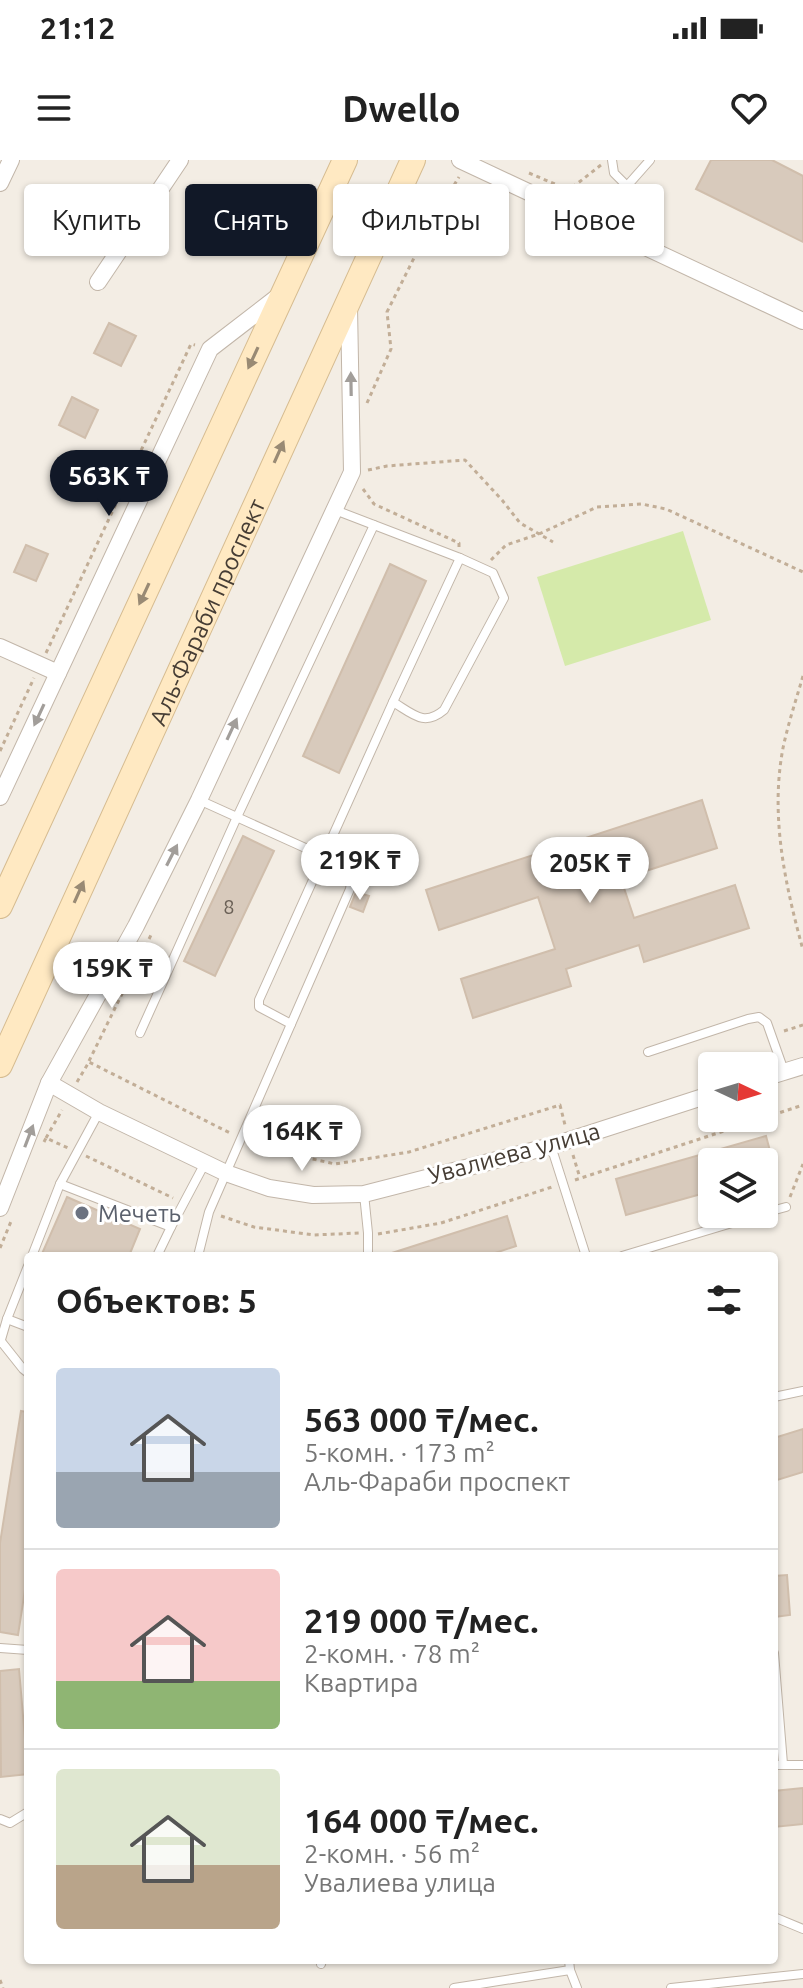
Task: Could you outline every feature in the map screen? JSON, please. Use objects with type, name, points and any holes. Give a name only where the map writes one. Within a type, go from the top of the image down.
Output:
[{"type":"street","points":[[0,183],[11,160]]},
{"type":"street","points":[[98,282],[180,160]]},
{"type":"street","points":[[0,906],[345,160]]},
{"type":"street","name":"Аль-Фараби проспект","points":[[0,1065],[413,160]]},
{"type":"street","points":[[464,162],[525,191]]},
{"type":"street","points":[[664,256],[803,321]]},
{"type":"street","points":[[0,797],[210,349],[284,291]]},
{"type":"street","points":[[0,1208],[49,1083],[136,926],[199,800],[352,472],[349,297]]},
{"type":"street","points":[[0,647],[58,673]]},
{"type":"street","points":[[778,1073],[803,1066]]},
{"type":"street","name":"Увалиева улица","points":[[49,1083],[99,1112],[226,1173],[269,1188],[313,1195],[364,1194],[551,1146],[698,1098]]},
{"type":"lane","points":[[610,160],[614,173],[625,184]]},
{"type":"lane","points":[[629,184],[650,160]]},
{"type":"lane","points":[[335,510],[493,573],[504,598],[444,710],[434,718],[421,718],[393,702]]},
{"type":"lane","points":[[140,1033],[374,525]]},
{"type":"lane","points":[[291,1024],[265,1012],[259,1007],[259,1000],[460,558]]},
{"type":"lane","points":[[199,800],[323,856],[352,876],[350,889],[209,1212],[199,1252]]},
{"type":"lane","points":[[648,1052],[759,1017],[767,1023],[784,1071]]},
{"type":"lane","points":[[34,1252],[60,1184],[99,1112]]},
{"type":"lane","points":[[551,1146],[585,1252]]},
{"type":"lane","points":[[159,1252],[205,1163]]},
{"type":"lane","points":[[60,1184],[171,1227]]},
{"type":"lane","points":[[364,1194],[368,1252]]},
{"type":"lane","points":[[778,1209],[786,1207]]},
{"type":"lane","points":[[635,1252],[716,1228]]},
{"type":"lane","points":[[24,1276],[0,1342],[24,1370]]},
{"type":"lane","points":[[7,1319],[24,1325]]},
{"type":"lane","points":[[778,1396],[803,1391]]},
{"type":"lane","points":[[0,1648],[24,1650]]},
{"type":"lane","points":[[778,1764],[803,1765]]},
{"type":"lane","points":[[0,1819],[10,1823],[24,1814]]},
{"type":"lane","points":[[778,1919],[803,1929]]},
{"type":"lane","points":[[454,1988],[570,1965],[577,1988]]},
{"type":"lane","points":[[671,1988],[803,1974]]},
{"type":"path","points":[[524,171],[569,190],[610,160]]},
{"type":"path","points":[[352,439],[391,349],[387,312],[464,162]]},
{"type":"path","points":[[0,751],[191,344],[210,349]]},
{"type":"path","points":[[460,558],[459,543],[374,504],[352,472],[465,460],[520,523],[553,542]]},
{"type":"path","points":[[482,568],[506,545],[539,534],[597,507],[642,504],[666,509],[803,572]]},
{"type":"path","points":[[803,676],[783,749],[778,797],[780,852],[803,950]]},
{"type":"path","points":[[772,1035],[803,1025]]},
{"type":"path","points":[[46,1138],[89,1062],[241,1138],[335,1164],[409,1152],[560,1105],[580,1178]]},
{"type":"path","points":[[786,1207],[803,1164]]},
{"type":"path","points":[[0,1980],[3,1988]]},
{"type":"green space","points":[[683,531],[711,620],[565,666],[537,577]]},
{"type":"building","points":[[711,160],[772,160],[803,176],[803,242],[696,189]]},
{"type":"building","points":[[109,323],[136,336],[121,366],[94,353]]},
{"type":"building","points":[[72,397],[98,410],[85,438],[59,425]]},
{"type":"building","points":[[26,545],[48,554],[36,581],[14,572]]},
{"type":"building","points":[[390,564],[426,581],[339,773],[303,756]]},
{"type":"building","points":[[702,800],[717,848],[621,879],[634,918],[735,885],[749,928],[644,962],[639,945],[566,969],[571,986],[473,1018],[461,979],[555,949],[538,897],[439,930],[426,890]]},
{"type":"building","points":[[243,836],[274,851],[215,976],[184,961]]},
{"type":"building","points":[[356,892],[369,896],[363,912],[350,907]]},
{"type":"building","points":[[766,1136],[769,1148],[724,1148]]},
{"type":"building","points":[[698,1155],[698,1195],[626,1215],[616,1179]]},
{"type":"building","name":"Мечеть","points":[[67,1197],[140,1229],[131,1252],[43,1252]]},
{"type":"building","points":[[507,1216],[516,1246],[498,1252],[395,1252]]},
{"type":"building","points":[[21,1411],[24,1411],[24,1596],[18,1635],[0,1632],[0,1543]]},
{"type":"building","points":[[803,1429],[803,1472],[778,1480],[778,1437]]},
{"type":"building","points":[[787,1575],[790,1615],[778,1616],[778,1576]]},
{"type":"building","points":[[19,1669],[24,1774],[1,1777],[0,1671]]},
{"type":"building","points":[[803,1788],[803,1824],[778,1827],[778,1791]]},
{"type":"place","name":"Мечеть","points":[[82,1213]]}]
